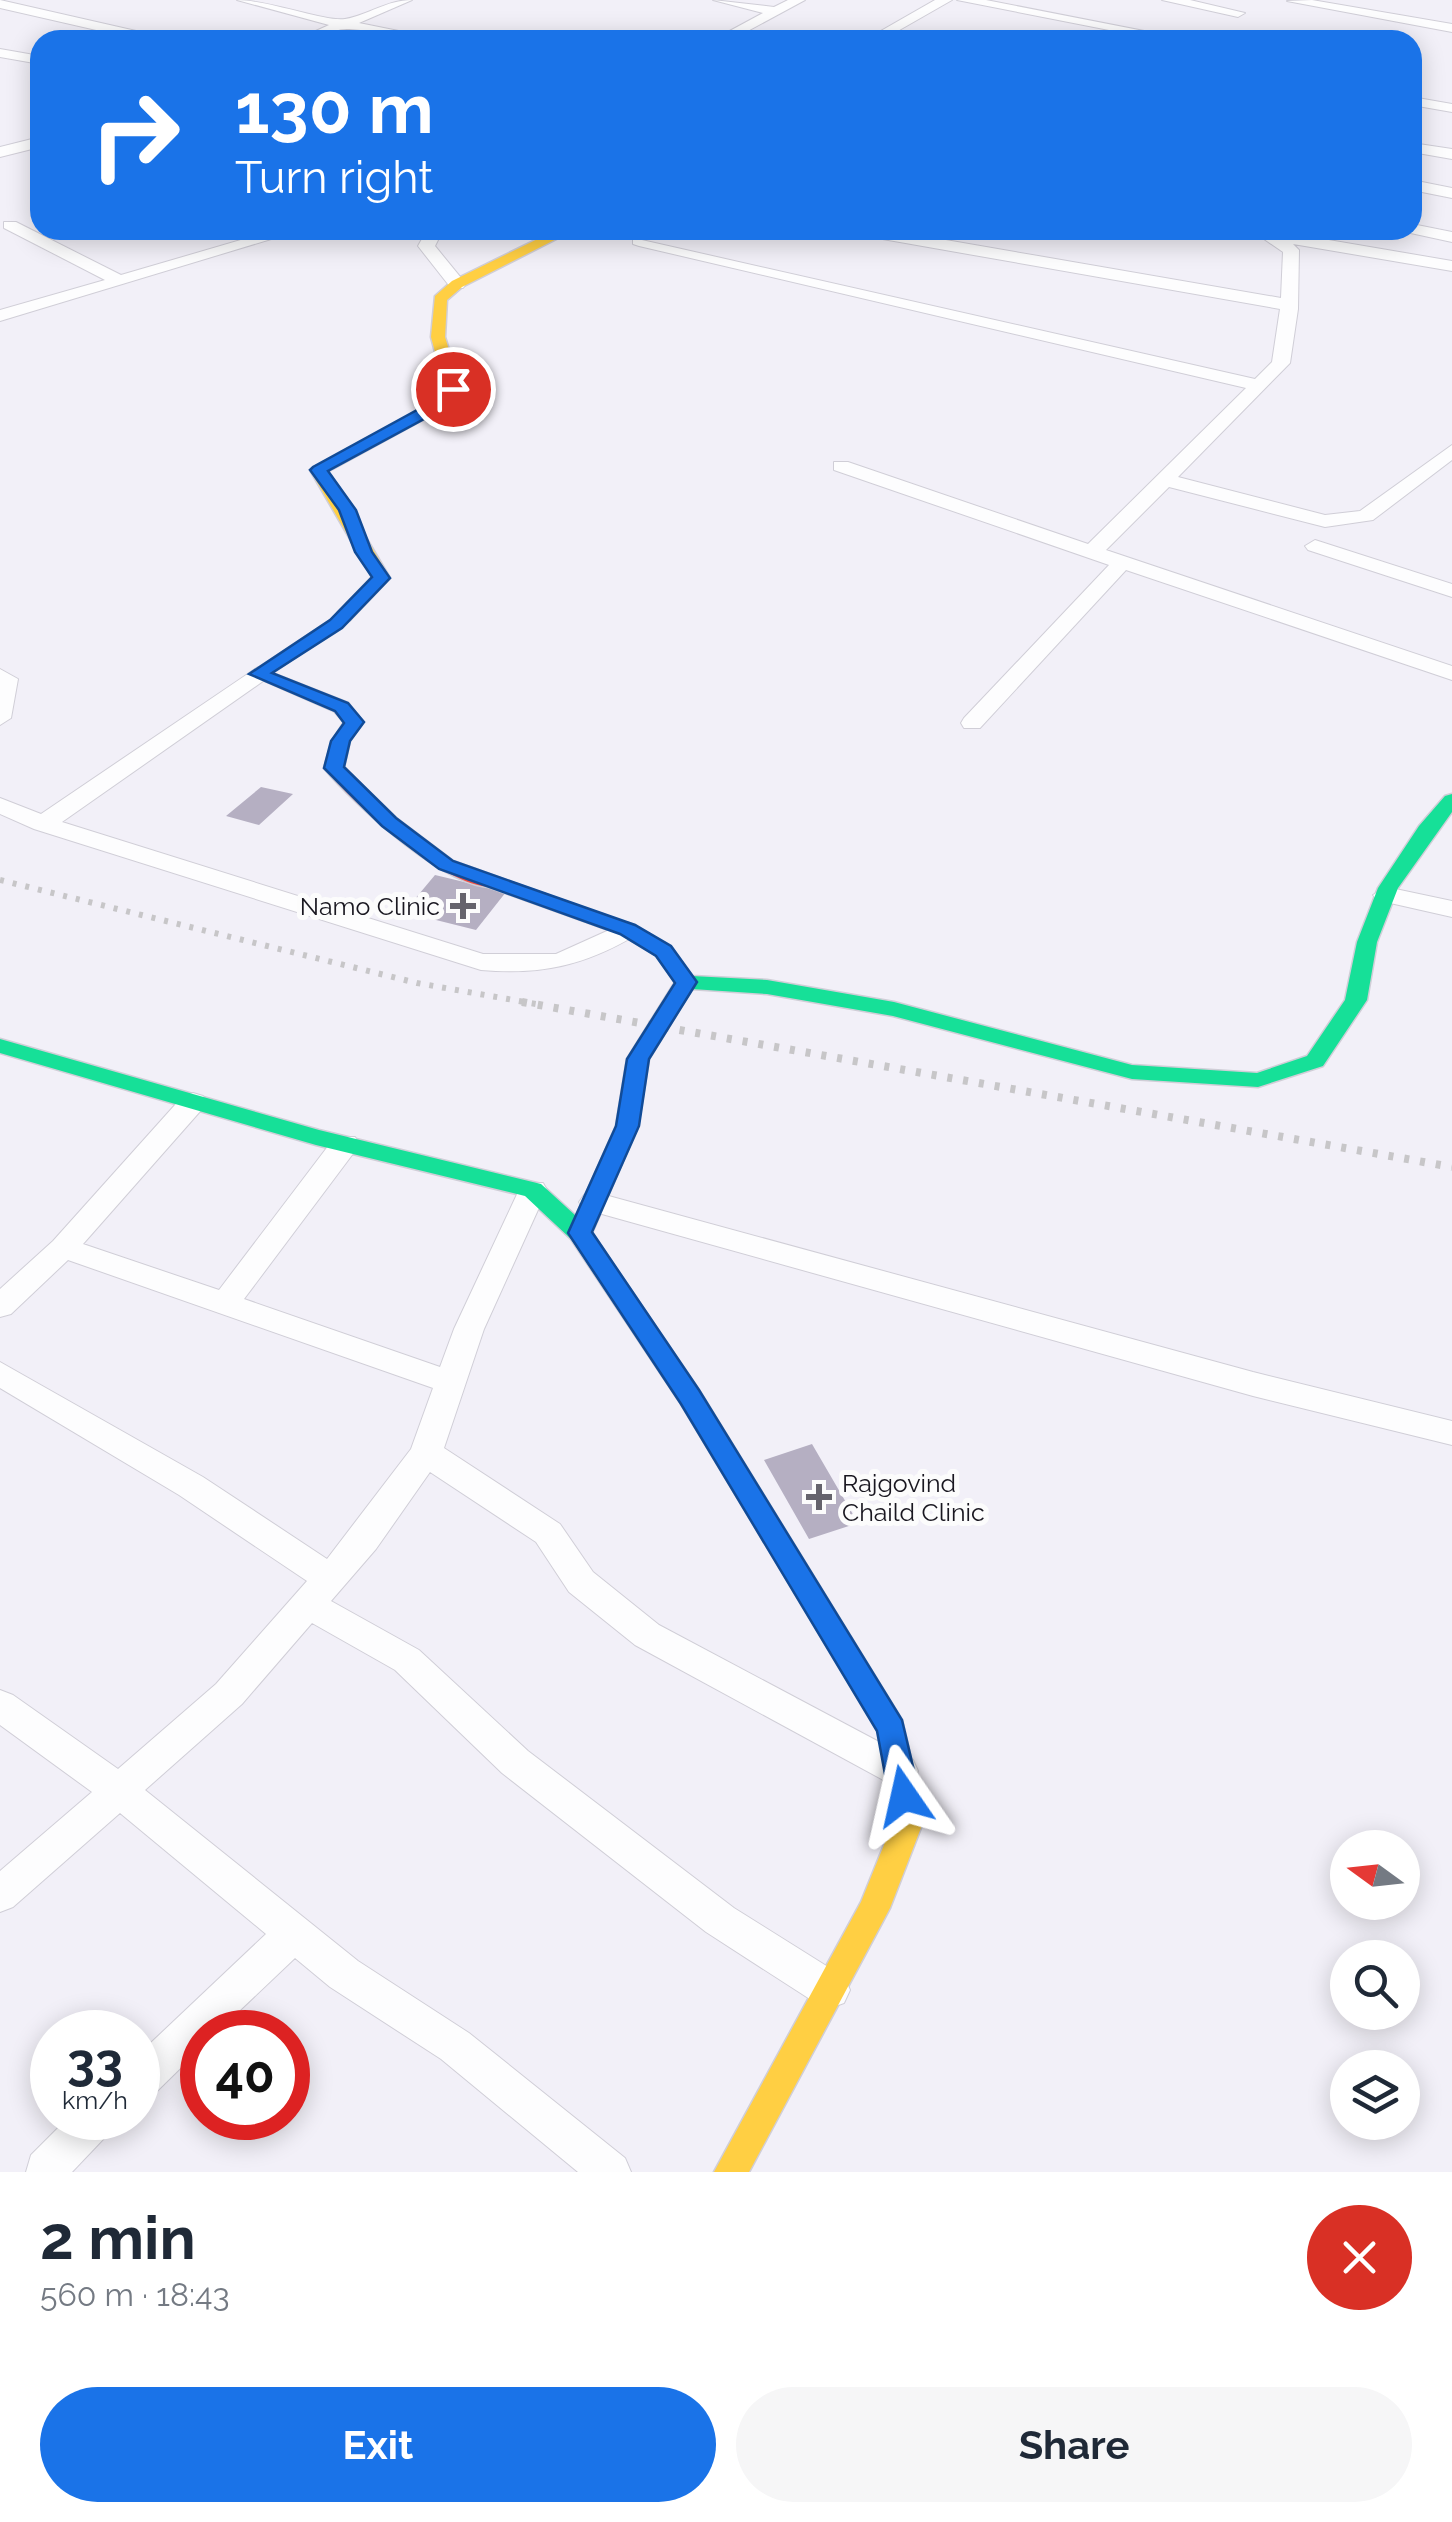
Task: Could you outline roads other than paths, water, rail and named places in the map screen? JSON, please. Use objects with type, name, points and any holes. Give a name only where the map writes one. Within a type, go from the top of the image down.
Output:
[{"type":"street","points":[[244,0],[378,30]]},
{"type":"street","points":[[328,30],[405,0]]},
{"type":"street","points":[[720,0],[775,12]]},
{"type":"street","points":[[740,30],[798,0]]},
{"type":"street","points":[[964,0],[1086,30]]},
{"type":"street","points":[[1169,0],[1238,13]]},
{"type":"street","points":[[1368,14],[1384,0]]},
{"type":"street","points":[[890,30],[941,1]]},
{"type":"street","points":[[1294,1],[1452,28]]},
{"type":"street","points":[[0,4],[114,30]]},
{"type":"street","points":[[0,53],[30,58]]},
{"type":"street","points":[[1422,103],[1452,108]]},
{"type":"street","points":[[1422,132],[1452,137]]},
{"type":"street","points":[[4,150],[30,144]]},
{"type":"street","points":[[1422,148],[1452,154]]},
{"type":"street","points":[[1422,187],[1452,193]]},
{"type":"street","points":[[5,226],[30,220]]},
{"type":"street","points":[[5,226],[30,238]]},
{"type":"street","points":[[1422,231],[1452,238]]},
{"type":"street","points":[[34,240],[120,281]]},
{"type":"street","points":[[234,240],[242,245]]},
{"type":"street","points":[[0,316],[259,240]]},
{"type":"street","points":[[431,240],[426,246],[458,284]]},
{"type":"street","points":[[42,824],[336,624],[381,578],[363,552],[347,510],[318,470],[443,402],[453,389],[438,337],[440,298],[458,284],[547,240]]},
{"type":"street","points":[[917,240],[1290,305]]},
{"type":"street","points":[[1092,552],[1281,364],[1290,305],[1291,250],[1287,240]]},
{"type":"street","points":[[1316,240],[1452,266]]},
{"type":"street","points":[[639,241],[1258,385]]},
{"type":"street","points":[[1166,480],[1325,521],[1366,516],[1452,452]]},
{"type":"street","points":[[841,466],[1452,673]]},
{"type":"street","points":[[1315,546],[1452,590]]},
{"type":"street","points":[[972,723],[1122,563]]},
{"type":"street","points":[[258,674],[341,707],[354,722],[341,741],[334,768],[389,822],[446,865],[627,930],[663,951],[686,982]]},
{"type":"street","points":[[0,676],[7,679],[0,718]]},
{"type":"street","points":[[686,982],[767,986],[894,1009],[1132,1072],[1258,1080],[1315,1061],[1356,1000],[1367,942],[1386,895],[1426,830],[1452,800]]},
{"type":"street","points":[[0,804],[42,824],[481,962],[531,966],[584,957],[627,930]]},
{"type":"street","points":[[1386,895],[1452,909]]},
{"type":"street","points":[[580,1233],[627,1126],[638,1059],[686,982]]},
{"type":"street","points":[[0,1046],[345,1144],[533,1190],[580,1233],[690,1397],[892,1729],[909,1820],[874,1908],[731,2172]]},
{"type":"street","points":[[0,1306],[63,1248],[193,1102]]},
{"type":"street","points":[[225,1303],[345,1144]]},
{"type":"street","points":[[0,1895],[230,1694],[364,1540],[426,1453],[468,1329],[533,1190]]},
{"type":"street","points":[[594,1202],[1254,1384],[1452,1433]]},
{"type":"street","points":[[63,1248],[225,1303],[306,1336],[451,1382]]},
{"type":"street","points":[[0,1373],[191,1486],[407,1660],[515,1762],[720,1920],[830,1990]]},
{"type":"street","points":[[426,1453],[548,1533],[581,1582],[648,1635],[900,1770]]},
{"type":"street","points":[[0,1704],[121,1792],[344,1974],[455,2046],[610,2172]]},
{"type":"street","points":[[160,2061],[294,1932]]},
{"type":"street","points":[[46,2169],[74,2140]]},
{"type":"railway","points":[[0,880],[417,983],[536,1004]]},
{"type":"railway","points":[[522,1002],[1452,1167]]},
{"type":"place","name":"Namo Clinic","points":[[463,906]]},
{"type":"place","name":"Rajgovind Chaild Clinic","points":[[819,1497]]}]
